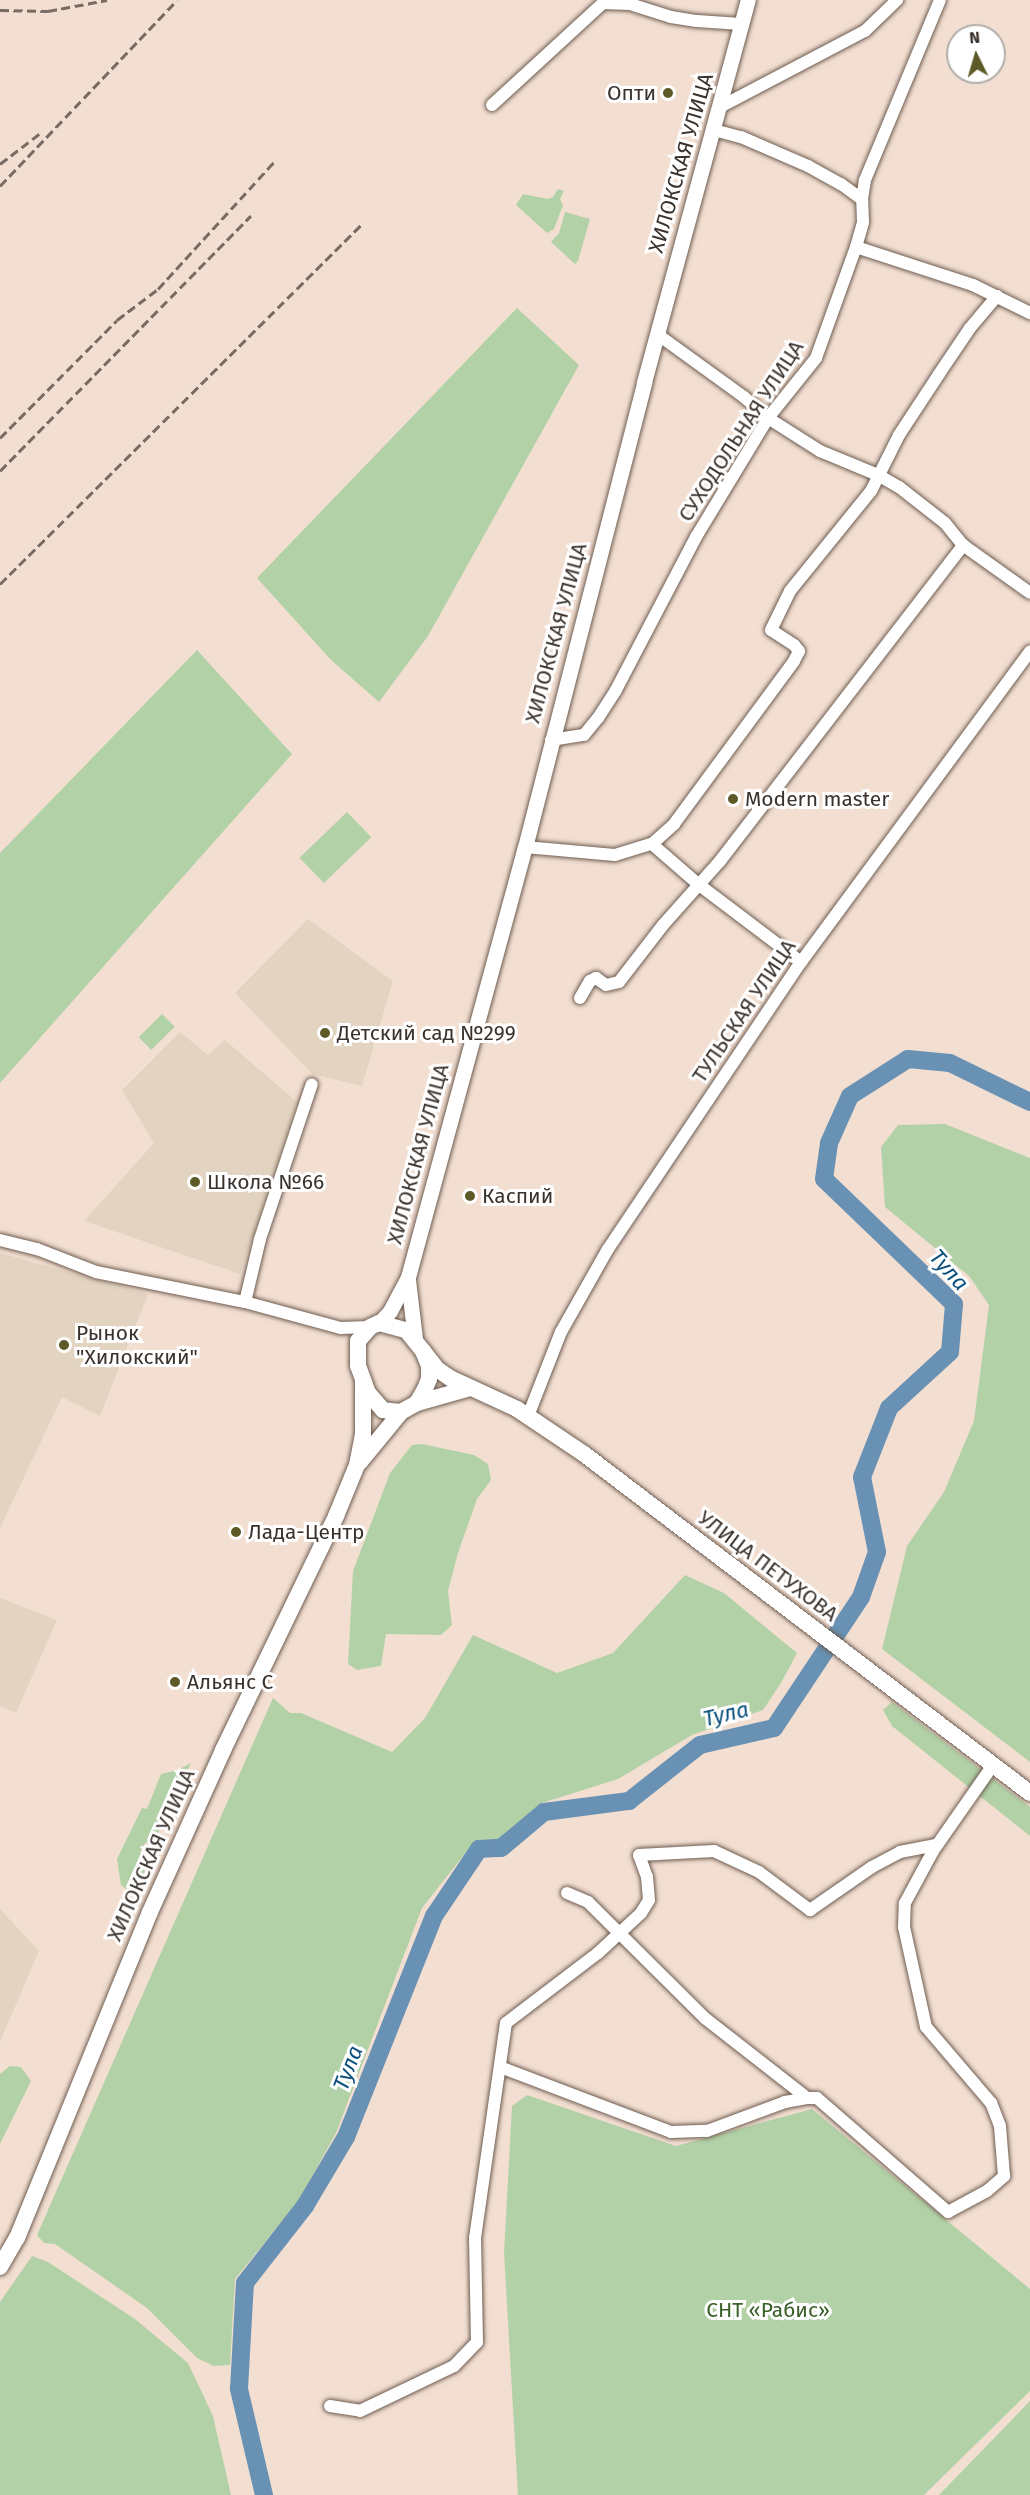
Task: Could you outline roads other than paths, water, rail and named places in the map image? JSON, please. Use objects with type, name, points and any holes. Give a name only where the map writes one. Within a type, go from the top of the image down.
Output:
[{"type":"highway","points":[[357,1466],[363,1435],[363,1382],[357,1350],[358,1341],[375,1325],[406,1330],[419,1345],[429,1379],[417,1403]]},
{"type":"highway","name":"УЛИЦА ПЕТУХОВА","points":[[419,1345],[437,1369],[528,1416],[584,1454],[1030,1793]]},
{"type":"highway","points":[[363,1382],[383,1410],[401,1412]]},
{"type":"highway","points":[[357,1466],[401,1412],[417,1403],[470,1388]]},
{"type":"highway","name":"ХИЛОКСКАЯ УЛИЦА","points":[[0,2267],[17,2238],[159,1890],[222,1750],[357,1466]]},
{"type":"main road","name":"ХИЛОКСКАЯ УЛИЦА","points":[[408,1277],[525,847],[657,334],[748,0]]},
{"type":"main road","points":[[375,1325],[390,1311],[408,1277]]},
{"type":"main road","points":[[408,1277],[419,1345]]},
{"type":"street","points":[[720,106],[865,31],[897,0]]},
{"type":"street","name":"СУХОДОЛЬНАЯ УЛИЦА","points":[[551,740],[584,735],[598,718],[616,690],[696,537],[768,418],[816,358],[856,247],[863,222],[862,200],[874,157],[940,0]]},
{"type":"street","points":[[492,105],[603,3],[630,4],[671,17],[697,21],[741,24]]},
{"type":"street","points":[[714,130],[741,137],[808,166],[841,184],[862,200]]},
{"type":"street","points":[[856,247],[926,267],[997,296],[1030,313]]},
{"type":"street","points":[[525,847],[615,855],[652,844],[674,824],[794,661],[799,651],[794,645],[771,630],[790,591],[871,490],[899,435],[970,328],[997,296]]},
{"type":"street","points":[[657,334],[768,418],[820,451],[878,475],[945,523],[963,545],[1030,593]]},
{"type":"street","points":[[580,998],[590,981],[596,978],[606,985],[619,982],[698,884],[727,852],[963,545]]},
{"type":"street","name":"ТУЛЬСКАЯ УЛИЦА","points":[[528,1416],[561,1332],[608,1249],[801,962],[1030,651]]},
{"type":"street","points":[[652,844],[698,884],[801,962]]},
{"type":"street","points":[[245,1302],[260,1239],[312,1084]]},
{"type":"street","points":[[0,1240],[36,1249],[96,1272],[245,1302],[341,1328],[375,1325]]},
{"type":"street","points":[[341,1328],[357,1350]]},
{"type":"street","points":[[500,2067],[671,2132],[706,2131],[785,2102],[817,2098],[948,2212],[987,2192],[1004,2176],[1000,2126],[991,2103],[926,2027],[904,1926],[905,1903],[937,1845],[993,1765]]},
{"type":"street","points":[[330,2406],[360,2411],[454,2366],[477,2342],[475,2238],[493,2098],[506,2023],[564,1981],[641,1913],[649,1900],[648,1877],[639,1855],[714,1851],[759,1872],[810,1910],[872,1867],[900,1852],[937,1845]]},
{"type":"street","points":[[567,1893],[588,1902],[706,2019],[807,2098]]},
{"type":"waterway","name":"Тула","points":[[264,2495],[239,2389],[245,2283],[305,2206],[346,2137],[434,1916],[479,1849],[501,1848],[544,1812],[629,1801],[700,1745],[774,1728],[861,1597],[877,1552],[862,1477],[889,1408],[950,1352],[954,1304],[824,1179],[829,1143],[850,1096],[908,1059],[950,1063],[1030,1102]]},
{"type":"railway","points":[[0,10],[48,11],[107,0]]},
{"type":"railway","points":[[0,186],[177,0]]},
{"type":"railway","points":[[0,164],[43,131]]},
{"type":"railway","points":[[0,438],[117,320],[158,289],[275,161]]},
{"type":"railway","points":[[0,471],[251,216]]},
{"type":"railway","points":[[0,584],[362,224]]},
{"type":"place","name":"Опти","points":[[668,93]]},
{"type":"place","name":"Modern master","points":[[733,799]]},
{"type":"place","name":"Детский сад №299","points":[[325,1033]]},
{"type":"place","name":"Школа №66","points":[[195,1182]]},
{"type":"place","name":"Каспий","points":[[470,1196]]},
{"type":"place","name":"Рынок \"Хилокский\"","points":[[64,1345]]},
{"type":"place","name":"Лада-Центр","points":[[236,1532]]},
{"type":"place","name":"Альянс С","points":[[175,1682]]},
{"type":"park label","name":"СНТ «Рабис»","points":[[768,2310]]}]
